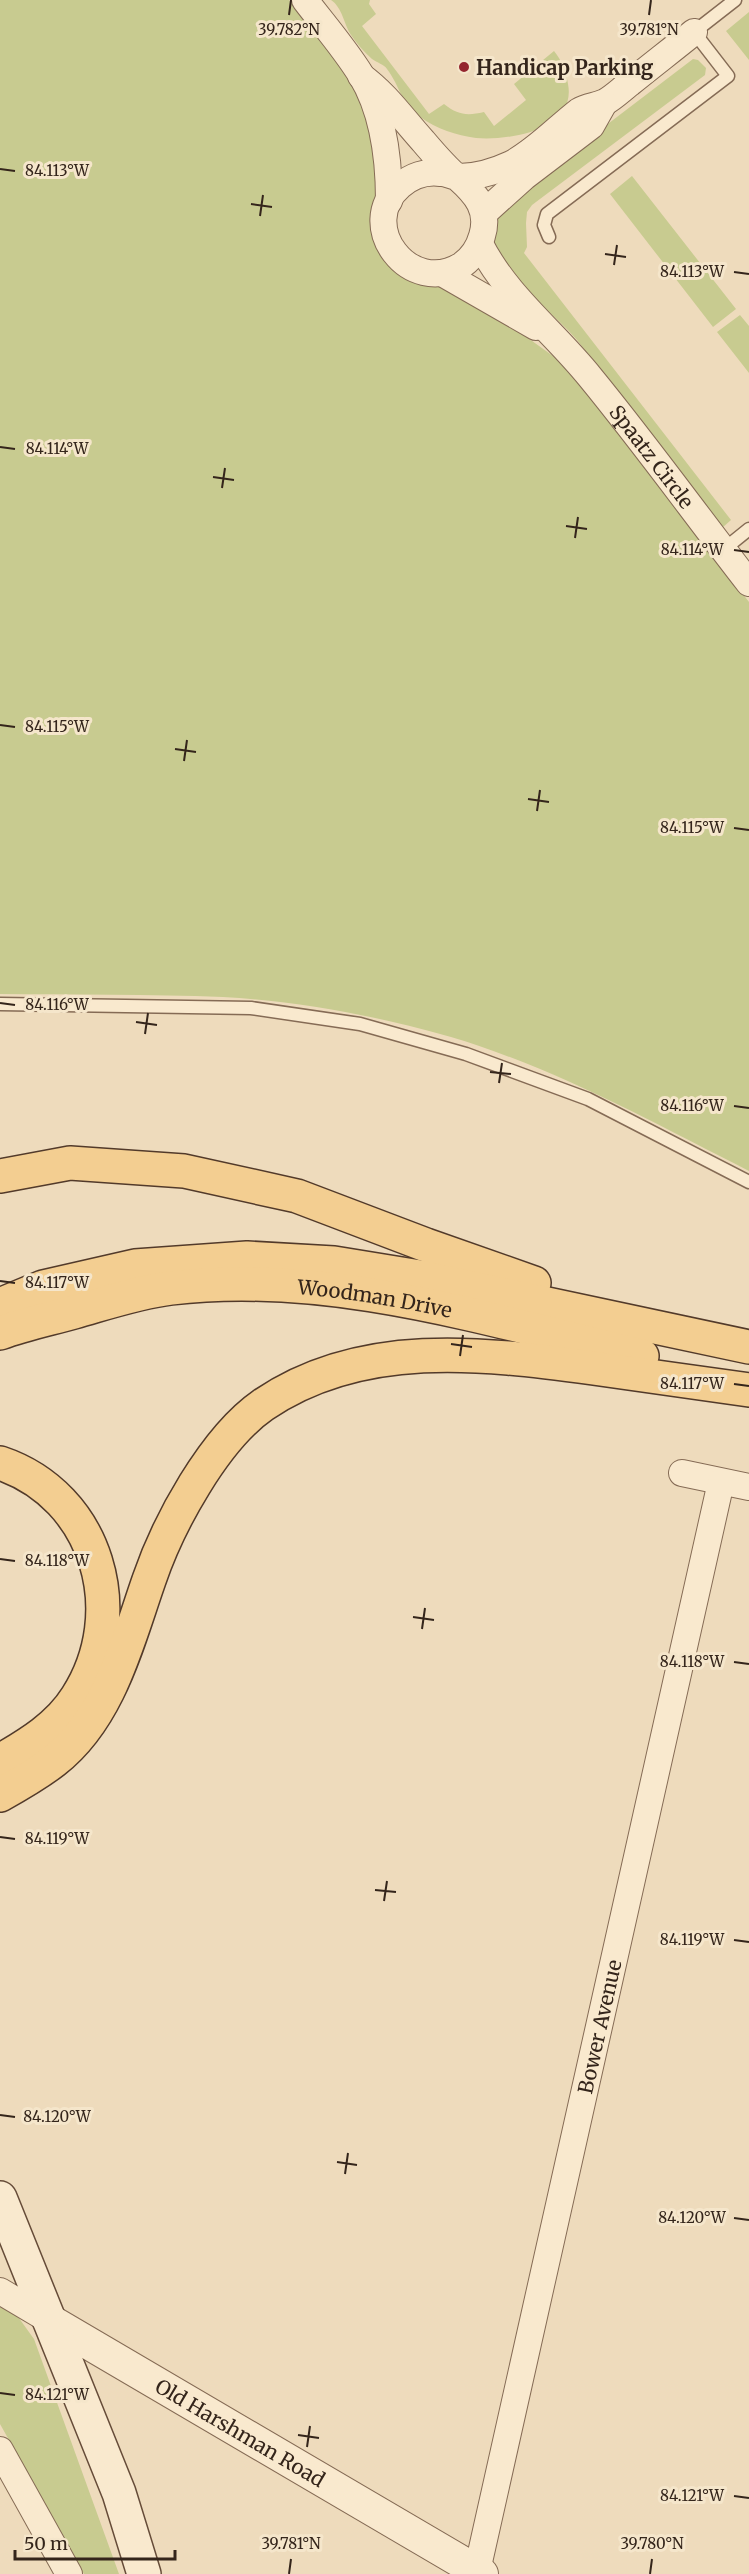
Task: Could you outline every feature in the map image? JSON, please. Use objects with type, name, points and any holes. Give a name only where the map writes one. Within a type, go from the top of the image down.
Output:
[{"type":"main road","points":[[0,1176],[70,1163],[104,1165],[184,1171],[297,1196],[426,1245],[698,1337]]},
{"type":"main road","name":"Woodman Drive","points":[[0,1305],[44,1287],[135,1266],[247,1258],[334,1263],[420,1277],[749,1347]]},
{"type":"main road","name":"Woodman Drive","points":[[0,1333],[124,1297],[171,1288],[243,1284],[296,1286],[371,1296],[456,1312],[654,1359],[749,1376]]},
{"type":"main road","points":[[0,1795],[55,1760],[94,1715],[108,1691],[123,1655],[153,1569],[201,1475],[227,1439],[262,1406],[304,1382],[346,1366],[388,1358],[436,1354],[516,1357],[749,1390]]},
{"type":"main road","points":[[0,1463],[14,1467],[48,1489],[73,1516],[91,1547],[102,1579],[104,1611],[101,1643],[90,1675],[76,1700],[51,1728],[8,1755]]},
{"type":"main road","points":[[0,2198],[119,2493],[144,2574]]},
{"type":"street","points":[[305,0],[362,76],[381,91],[457,178]]},
{"type":"street","points":[[484,213],[524,177],[591,126],[604,103],[694,32]]},
{"type":"street","points":[[362,76],[381,127],[389,177],[384,231],[389,246],[398,259],[411,268],[426,273],[441,273],[464,263],[480,244],[484,229],[484,213],[479,199],[470,186],[457,178],[442,173],[426,173],[411,178],[398,188],[388,201]]},
{"type":"street","points":[[457,178],[490,172],[512,163],[582,109],[604,103]]},
{"type":"street","name":"Spaatz Circle","points":[[480,244],[491,266],[549,334],[589,375],[749,583]]},
{"type":"street","points":[[441,273],[459,281],[517,318],[549,334]]},
{"type":"street","points":[[682,1473],[749,1487]]},
{"type":"street","name":"Bower Avenue","points":[[479,2573],[721,1482]]},
{"type":"street","name":"Old Harshman Road","points":[[0,2291],[479,2573]]},
{"type":"street","points":[[0,2450],[69,2574]]},
{"type":"lane","points":[[549,237],[544,225],[547,214],[728,76],[694,32],[735,0]]},
{"type":"lane","points":[[723,550],[749,529]]},
{"type":"lane","points":[[0,1004],[251,1008],[360,1024],[466,1054],[588,1099],[749,1182]]},
{"type":"green space","points":[[0,0],[289,0],[360,91],[381,167],[375,219],[430,281],[479,303],[560,361],[749,602],[749,1171],[603,1097],[528,1064],[451,1037],[395,1022],[309,1006],[252,999],[167,995],[0,994]]},
{"type":"green space","points":[[331,0],[370,0],[369,4],[376,14],[362,26],[429,114],[444,104],[463,114],[484,112],[494,126],[526,100],[514,84],[554,51],[566,75],[568,100],[562,112],[551,122],[522,134],[476,138],[440,128],[414,112],[405,101],[386,67],[372,59],[353,38],[338,7]]},
{"type":"green space","points":[[749,12],[749,60],[726,31]]},
{"type":"green space","points":[[693,59],[698,60],[706,68],[705,75],[532,205],[527,212],[527,247],[524,253],[731,520],[722,528],[577,340],[508,271],[497,254],[494,237],[497,214],[512,197]]},
{"type":"green space","points":[[632,176],[736,309],[713,327],[610,194]]},
{"type":"green space","points":[[740,315],[749,326],[749,373],[717,332]]},
{"type":"green space","points":[[0,2304],[16,2314],[34,2339],[119,2574],[84,2574],[0,2424]]},
{"type":"place","name":"Handicap Parking","points":[[464,67]]}]
